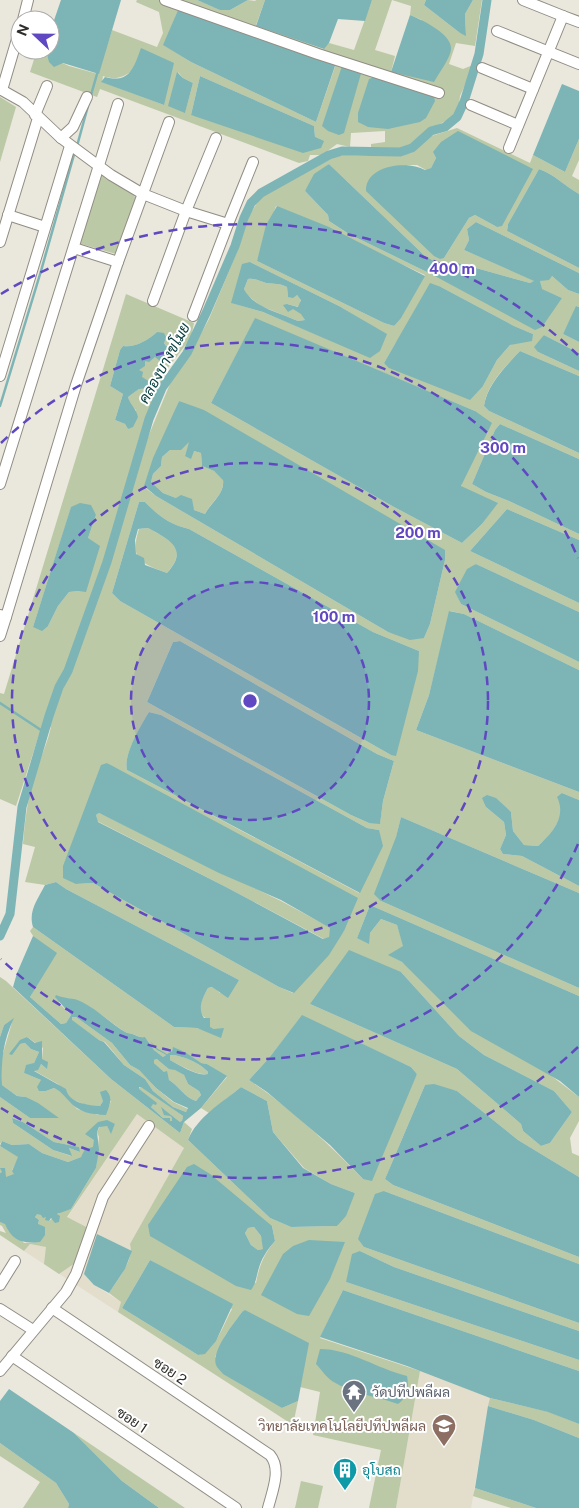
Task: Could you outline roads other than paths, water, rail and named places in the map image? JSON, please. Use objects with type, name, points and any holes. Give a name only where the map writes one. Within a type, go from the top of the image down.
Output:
[{"type":"street","points":[[165,0],[318,54],[438,93]]},
{"type":"street","points":[[523,0],[579,22]]},
{"type":"street","points":[[509,148],[563,16]]},
{"type":"street","points":[[497,31],[579,64]]},
{"type":"street","points":[[10,60],[1,89],[23,102],[36,116],[74,148],[143,194],[186,211],[228,224]]},
{"type":"street","points":[[482,68],[533,89]]},
{"type":"street","points":[[0,242],[36,116],[47,86]]},
{"type":"street","points":[[61,138],[73,127],[87,97]]},
{"type":"street","points":[[0,484],[118,104]]},
{"type":"street","points":[[471,105],[518,125]]},
{"type":"street","points":[[0,636],[3,616],[76,385],[169,122]]},
{"type":"street","points":[[153,301],[186,211],[216,138]]},
{"type":"street","points":[[0,376],[45,227],[74,148]]},
{"type":"street","points":[[194,316],[253,162]]},
{"type":"street","points":[[8,214],[45,227]]},
{"type":"street","points":[[74,248],[118,262]]},
{"type":"street","points":[[0,1370],[52,1308],[76,1274],[103,1197],[149,1126]]},
{"type":"street","points":[[0,1284],[15,1261]]},
{"type":"street","name":"ซอย 2","points":[[52,1308],[272,1457],[276,1470],[268,1508]]},
{"type":"street","points":[[0,1309],[34,1330]]},
{"type":"street","name":"ซอย 1","points":[[12,1356],[236,1508]]},
{"type":"water","points":[[61,0],[121,0],[99,74],[63,63],[54,67],[49,62],[48,60],[60,60],[60,10],[58,10]]},
{"type":"water","points":[[197,0],[248,0],[230,10],[220,10]]},
{"type":"water","points":[[265,0],[372,0],[365,21],[338,19],[329,43],[324,49],[256,26]]},
{"type":"water","points":[[426,0],[473,0],[465,14],[466,36],[424,5]]},
{"type":"water","points":[[178,10],[184,10],[336,63],[316,122],[191,62],[163,45]]},
{"type":"water","points":[[410,15],[436,28],[447,38],[450,44],[451,50],[448,58],[434,82],[391,72]]},
{"type":"water","points":[[141,48],[174,63],[164,105],[101,82],[105,77],[113,79],[126,76],[136,62]]},
{"type":"water","points":[[342,66],[362,70],[344,133],[339,135],[328,131],[322,126]]},
{"type":"water","points":[[177,72],[183,78],[193,83],[185,113],[168,106]]},
{"type":"water","points":[[200,76],[314,126],[315,137],[324,141],[321,148],[303,153],[191,115]]},
{"type":"water","points":[[377,76],[433,93],[435,101],[426,118],[420,122],[388,129],[368,127],[358,122],[358,113],[369,79]]},
{"type":"water","points":[[562,84],[579,91],[579,139],[565,172],[533,155]]},
{"type":"water","points":[[458,131],[533,169],[502,226],[497,227],[475,215],[469,218],[444,258],[440,259],[434,256],[366,191],[372,175],[380,170],[399,165],[408,165],[425,170],[431,168],[436,158],[433,152],[441,142]]},
{"type":"water","points":[[329,164],[425,256],[445,267],[452,262],[530,283],[534,281],[464,250],[469,240],[467,229],[476,222],[579,273],[579,294],[568,290],[552,276],[549,280],[540,281],[542,289],[562,298],[542,327],[535,330],[433,275],[349,234],[329,221],[328,215],[305,191],[314,174]]},
{"type":"water","points":[[539,169],[550,174],[579,194],[579,268],[507,231],[508,224]]},
{"type":"water","points":[[277,206],[329,227],[425,276],[401,318],[394,326],[384,323],[257,261],[266,225]]},
{"type":"water","points":[[250,262],[339,306],[387,334],[380,351],[370,358],[263,312],[231,303],[242,264]],"holes":[[[248,279],[287,287],[288,297],[293,298],[297,295],[301,300],[298,307],[287,304],[283,305],[288,312],[293,309],[301,314],[305,320],[298,321],[268,309],[253,300],[244,289]]]},
{"type":"water","points":[[430,283],[533,334],[532,341],[510,345],[497,360],[483,386],[470,400],[389,368],[384,363]]},
{"type":"water","points":[[576,306],[579,307],[579,342],[563,334]]},
{"type":"water","points":[[255,318],[475,411],[492,423],[461,486],[498,503],[482,524],[462,543],[394,507],[211,403]]},
{"type":"water","points":[[157,332],[164,333],[166,337],[164,343],[166,346],[172,347],[163,363],[155,357],[149,362],[145,361],[145,366],[139,370],[143,372],[142,377],[150,382],[147,388],[139,389],[128,397],[138,417],[133,427],[128,429],[125,424],[115,420],[123,394],[110,386],[120,350],[123,346],[141,343]]},
{"type":"water","points":[[544,335],[579,353],[579,371],[538,352],[534,347]]},
{"type":"water","points":[[520,351],[579,376],[579,453],[489,411],[484,406],[493,384]]},
{"type":"water","points":[[179,401],[204,410],[445,550],[445,560],[430,624],[424,638],[410,640],[388,632],[156,496],[144,486],[153,458]],"holes":[[[189,442],[185,456],[191,459],[194,451],[201,453],[202,466],[214,471],[223,480],[220,494],[205,514],[194,510],[192,499],[181,495],[176,498],[163,493],[151,482],[153,474],[161,466],[162,457],[170,450],[181,450]]]},
{"type":"water","points":[[500,424],[579,459],[579,534],[472,484],[495,430]]},
{"type":"water","points":[[139,502],[145,502],[160,516],[170,522],[189,529],[373,632],[419,651],[418,671],[396,756],[391,755],[120,601],[112,593]],"holes":[[[148,528],[174,546],[176,558],[167,573],[145,565],[144,558],[136,554],[135,540],[138,529]]]},
{"type":"water","points":[[80,503],[91,505],[96,515],[88,538],[100,546],[86,592],[69,592],[58,606],[48,626],[42,631],[33,627],[71,507]]},
{"type":"water","points":[[507,509],[579,540],[579,603],[470,551]]},
{"type":"water","points":[[476,564],[579,612],[579,662],[461,604],[455,592],[467,569]]},
{"type":"water","points":[[449,611],[464,614],[579,670],[579,792],[416,730],[429,695]]},
{"type":"water","points":[[180,641],[377,754],[394,761],[383,801],[380,824],[369,823],[351,815],[147,702],[173,642]]},
{"type":"water","points":[[149,712],[161,715],[367,828],[379,830],[383,846],[360,893],[127,770],[126,764],[130,748]]},
{"type":"water","points":[[107,763],[358,898],[344,931],[329,955],[294,993],[279,987],[93,883],[76,884],[63,878],[63,866],[101,765]],"holes":[[[99,813],[219,873],[281,900],[330,928],[329,937],[323,939],[98,822],[96,815]]]},
{"type":"water","points":[[562,793],[579,800],[579,886],[522,856],[503,854],[500,849],[506,835],[504,822],[486,807],[482,798],[487,795],[496,798],[511,812],[513,831],[524,845],[538,846],[553,830],[559,818],[560,804],[557,797]]},
{"type":"water","points":[[401,817],[579,893],[579,988],[381,901],[374,894],[396,837]]},
{"type":"water","points":[[56,882],[239,980],[228,998],[212,987],[208,988],[204,995],[202,1014],[204,1018],[210,1018],[210,1027],[214,1029],[224,1028],[221,1038],[197,1028],[174,1027],[33,927],[32,916],[37,900],[45,885]]},
{"type":"water","points":[[370,905],[579,996],[579,1097],[560,1081],[471,1031],[402,962],[388,955],[403,946],[397,925],[381,919],[370,933],[369,944],[357,938]]},
{"type":"water","points":[[33,936],[57,953],[30,997],[61,1024],[66,1023],[71,1015],[55,997],[56,995],[82,1002],[127,1033],[145,1037],[154,1050],[163,1057],[166,1055],[157,1050],[150,1041],[167,1054],[172,1051],[173,1047],[227,1076],[201,1108],[184,1122],[180,1133],[111,1079],[13,987]],"holes":[[[72,1017],[76,1017],[112,1043],[130,1065],[139,1070],[156,1088],[174,1102],[188,1108],[186,1112],[173,1107],[153,1091],[145,1079],[124,1065],[104,1042],[72,1020]],[[170,1055],[185,1058],[196,1063],[208,1074],[199,1074],[170,1060]],[[157,1059],[169,1069],[184,1075],[188,1084],[199,1091],[201,1095],[196,1101],[188,1097],[169,1080],[167,1071],[164,1072],[154,1063],[154,1060]],[[141,1087],[183,1116],[182,1121],[180,1122],[161,1107],[164,1115],[170,1116],[172,1121],[170,1121],[170,1118],[163,1118],[151,1107],[157,1103],[139,1089]]]},
{"type":"water","points":[[349,950],[401,972],[459,1036],[484,1055],[554,1091],[572,1112],[550,1143],[541,1146],[523,1131],[521,1124],[457,1069],[310,1004]]},
{"type":"water","points":[[302,1015],[411,1067],[417,1074],[372,1181],[363,1179],[330,1145],[267,1092],[249,1080],[269,1058]]},
{"type":"water","points":[[14,1018],[7,1035],[4,1051],[2,1085],[17,1096],[26,1097],[38,1103],[59,1118],[30,1118],[0,1097],[0,1037],[4,1025]]},
{"type":"water","points":[[27,1037],[35,1043],[42,1041],[42,1059],[48,1062],[47,1069],[41,1064],[38,1070],[34,1071],[66,1089],[71,1097],[84,1104],[100,1106],[103,1101],[100,1092],[106,1090],[110,1099],[106,1115],[81,1110],[54,1088],[39,1091],[37,1087],[41,1080],[24,1073],[26,1065],[34,1063],[39,1052],[31,1049],[25,1043],[20,1044],[12,1055],[9,1054],[20,1040]]},
{"type":"water","points":[[434,1084],[457,1091],[518,1140],[579,1177],[579,1257],[393,1185],[385,1179],[425,1085]]},
{"type":"water","points":[[241,1087],[267,1101],[273,1132],[303,1168],[331,1184],[355,1193],[346,1216],[337,1226],[291,1227],[270,1218],[188,1140],[204,1117]]},
{"type":"water","points":[[12,1118],[23,1122],[54,1142],[79,1147],[80,1152],[69,1148],[72,1156],[53,1150],[13,1123]]},
{"type":"water","points":[[107,1120],[115,1124],[111,1134],[107,1126],[99,1127],[97,1132],[99,1150],[96,1168],[71,1209],[57,1214],[60,1216],[59,1222],[55,1223],[51,1218],[49,1221],[45,1220],[46,1217],[43,1218],[37,1214],[35,1217],[39,1220],[38,1224],[45,1227],[45,1235],[40,1242],[23,1242],[15,1238],[5,1224],[0,1222],[0,1173],[2,1172],[0,1168],[5,1168],[6,1177],[14,1174],[12,1171],[18,1157],[0,1146],[2,1141],[12,1145],[29,1144],[42,1153],[68,1162],[81,1157],[85,1149],[93,1147],[94,1140],[85,1134],[98,1122]]},
{"type":"water","points":[[194,1164],[210,1174],[272,1226],[275,1241],[267,1251],[259,1267],[251,1290],[236,1286],[150,1236],[148,1225],[187,1167]],"holes":[[[254,1227],[261,1236],[263,1249],[258,1250],[251,1245],[245,1233],[248,1228]]]},
{"type":"water","points":[[384,1191],[579,1264],[579,1323],[364,1247],[358,1239],[375,1194]]},
{"type":"water","points":[[97,1234],[132,1251],[125,1269],[109,1293],[94,1285],[84,1274]]},
{"type":"water","points":[[309,1240],[345,1242],[330,1279],[309,1316],[297,1314],[261,1295],[283,1254],[293,1246]]},
{"type":"water","points":[[360,1251],[394,1267],[579,1331],[579,1360],[346,1282],[352,1254]]},
{"type":"water","points":[[150,1260],[233,1304],[216,1341],[205,1354],[198,1355],[122,1308]]},
{"type":"water","points":[[343,1290],[579,1371],[579,1424],[548,1412],[490,1398],[407,1366],[320,1337]]},
{"type":"water","points":[[245,1310],[309,1343],[298,1401],[282,1408],[223,1374],[217,1366],[215,1359],[224,1337]]},
{"type":"water","points":[[320,1349],[342,1352],[407,1376],[408,1388],[406,1395],[398,1404],[356,1392],[340,1385],[330,1379],[316,1364]]},
{"type":"water","points":[[9,1389],[74,1433],[122,1481],[159,1508],[68,1508],[69,1504],[56,1483],[0,1443],[0,1401]]},
{"type":"water","points":[[488,1406],[534,1420],[579,1438],[579,1508],[536,1508],[475,1488]]},
{"type":"waterway","name":"คลองบางขโมย","points":[[0,936],[10,914],[22,807],[59,687],[68,671],[107,562],[149,419],[162,388],[187,353],[207,311],[251,203],[261,193],[329,155],[342,151],[400,152],[412,148],[431,131],[445,127],[457,117],[464,102],[479,54],[487,0]]},
{"type":"waterway","points":[[91,95],[97,74]]},
{"type":"waterway","points":[[77,146],[88,106]]},
{"type":"waterway","points":[[0,406],[75,151]]},
{"type":"waterway","points":[[0,703],[44,732]]},
{"type":"place","name":"วัดปทีปพลีผล","points":[[354,1413]]},
{"type":"place","name":"วิทยาลัยเทคโนโลยีปทีปพลีผล","points":[[444,1447]]},
{"type":"place","name":"อุโบสถ","points":[[345,1491]]}]
